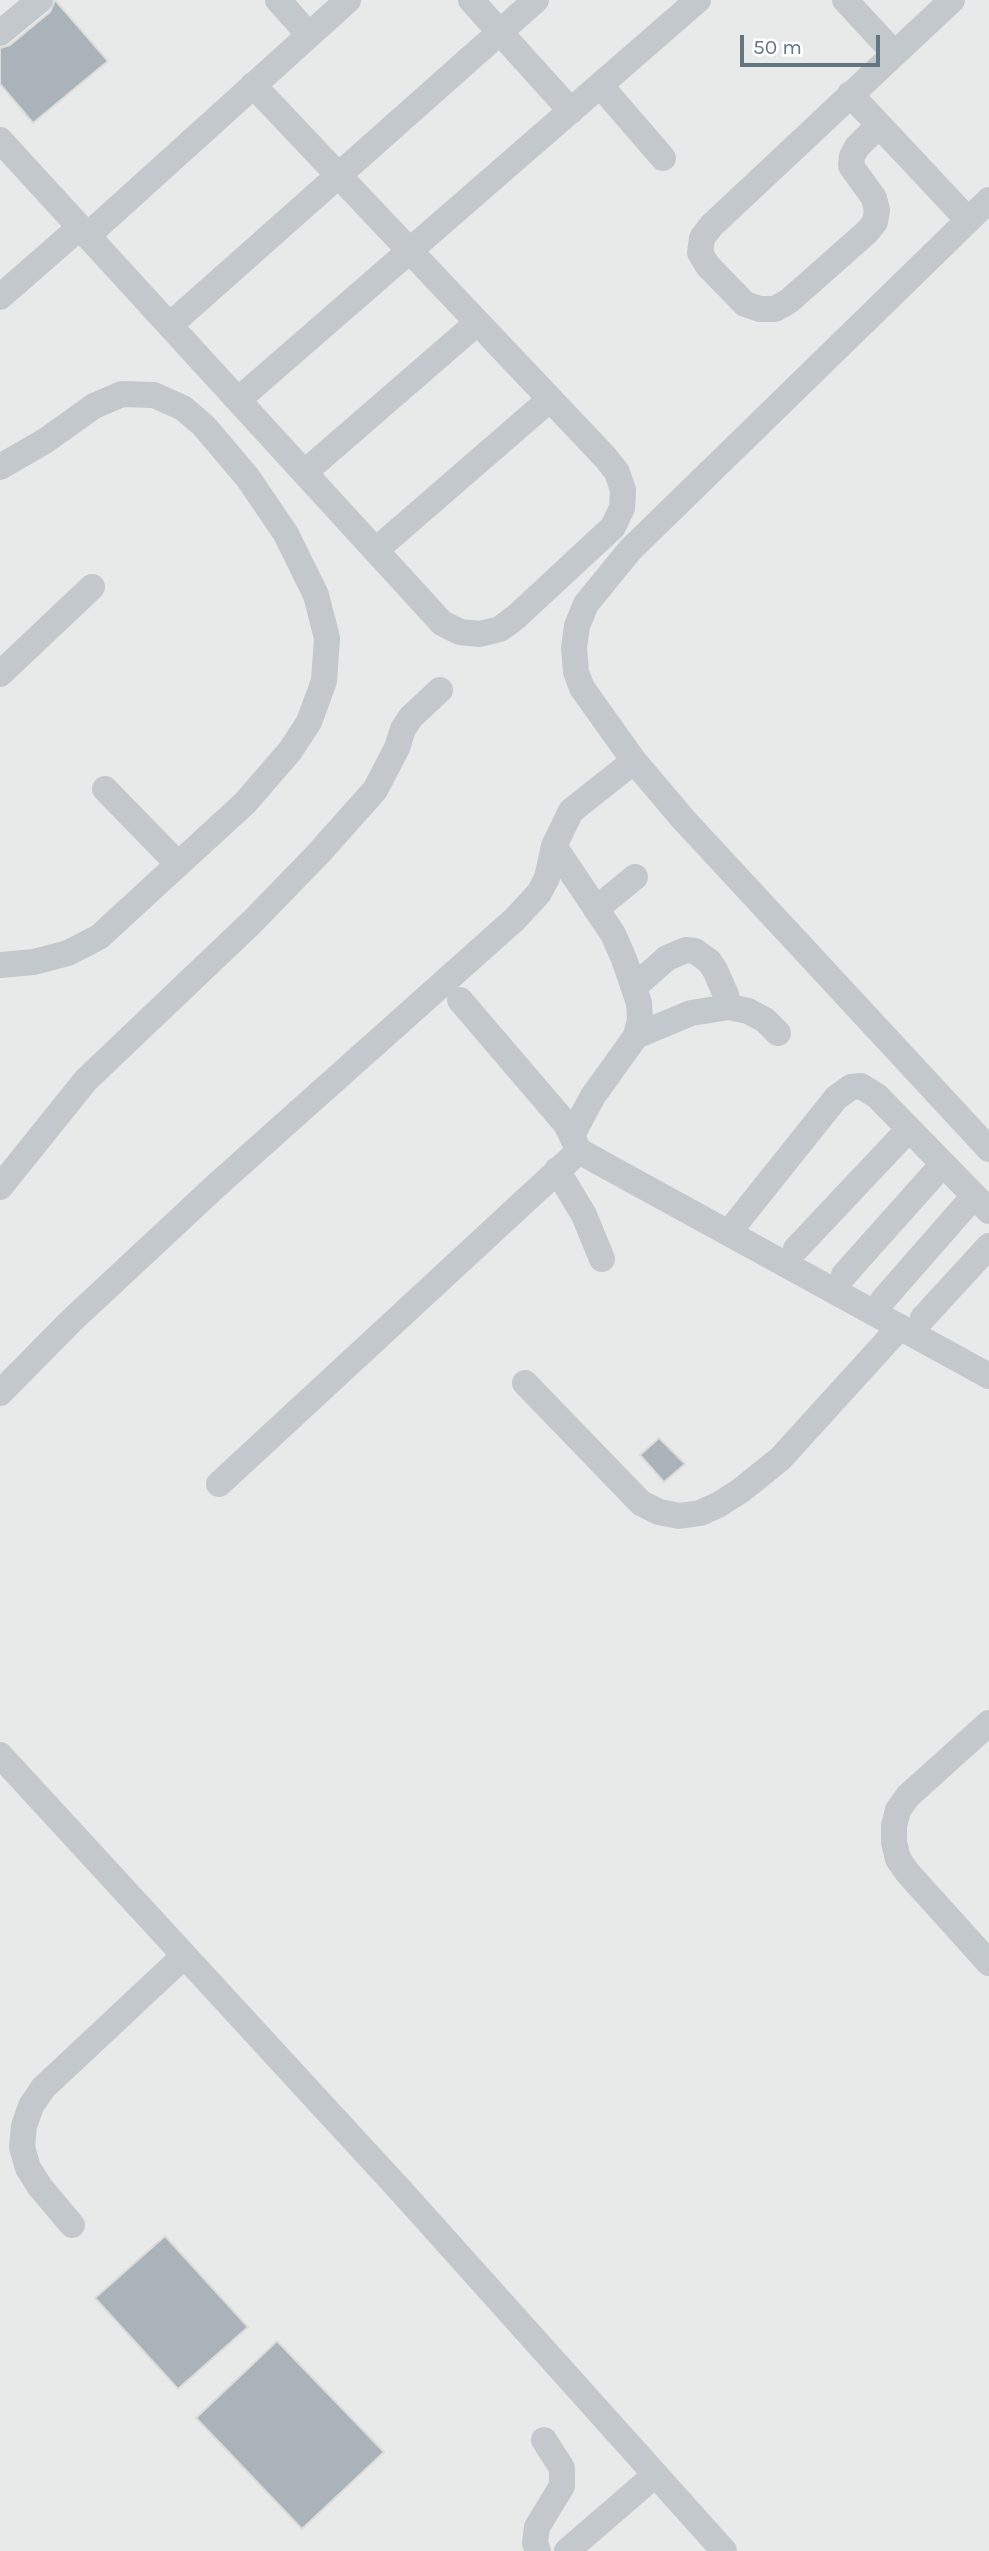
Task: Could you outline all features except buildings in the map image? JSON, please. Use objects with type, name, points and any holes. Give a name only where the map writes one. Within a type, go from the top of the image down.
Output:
[{"type":"lane","points":[[0,33],[40,0]]},
{"type":"lane","points":[[278,0],[309,35]]},
{"type":"lane","points":[[0,296],[83,232],[348,0]]},
{"type":"lane","points":[[471,0],[570,111]]},
{"type":"lane","points":[[170,325],[536,0]]},
{"type":"lane","points":[[238,400],[698,0]]},
{"type":"lane","points":[[845,0],[894,53]]},
{"type":"lane","points":[[879,125],[858,147],[852,156],[851,166],[874,198],[877,210],[875,222],[789,301],[775,309],[760,309],[745,304],[708,266],[701,253],[702,238],[711,226],[952,0]]},
{"type":"lane","points":[[0,140],[442,623],[460,632],[480,634],[500,629],[613,527],[622,508],[622,490],[617,472],[253,85]]},
{"type":"lane","points":[[600,85],[663,158]]},
{"type":"lane","points":[[850,94],[968,220]]},
{"type":"lane","points":[[989,200],[630,550],[586,604],[577,626],[574,648],[576,673],[594,707],[634,761],[684,820],[989,1149]]},
{"type":"lane","points":[[305,472],[477,323]]},
{"type":"lane","points":[[0,467],[44,441],[94,406],[122,394],[154,395],[183,408],[204,426],[248,478],[286,534],[316,595],[327,638],[324,681],[309,722],[290,751],[253,795],[99,937],[68,953],[34,962],[0,965]]},
{"type":"lane","points":[[376,550],[549,400]]},
{"type":"lane","points":[[0,674],[92,587]]},
{"type":"lane","points":[[0,1187],[86,1080],[252,922],[318,855],[374,790],[411,717],[440,690]]},
{"type":"lane","points":[[0,1393],[71,1321],[218,1184],[515,919],[539,893],[570,811],[634,761]]},
{"type":"lane","points":[[104,789],[178,864]]},
{"type":"lane","points":[[219,1484],[557,1170],[575,1143],[593,1096],[636,1037],[639,1011],[634,987],[613,934],[555,846]]},
{"type":"lane","points":[[596,909],[635,877]]},
{"type":"lane","points":[[634,987],[667,958],[686,950],[695,951],[709,961],[715,970],[729,1007]]},
{"type":"lane","points":[[460,1000],[566,1124],[575,1143],[729,1232],[912,1322],[989,1376]]},
{"type":"lane","points":[[636,1037],[691,1013],[729,1007],[748,1011],[765,1020],[778,1033]]},
{"type":"lane","points":[[729,1232],[843,1091],[861,1086],[869,1089],[981,1203],[883,1300]]},
{"type":"lane","points":[[796,1249],[909,1129]]},
{"type":"lane","points":[[844,1275],[943,1164]]},
{"type":"lane","points":[[557,1170],[584,1215],[602,1259]]},
{"type":"lane","points":[[525,1382],[641,1503],[659,1512],[679,1516],[700,1513],[740,1491],[780,1459],[989,1246]]},
{"type":"lane","points":[[989,1723],[908,1796],[898,1810],[894,1842],[898,1858],[907,1872],[989,1963]]},
{"type":"lane","points":[[0,1755],[402,2192],[724,2551]]},
{"type":"lane","points":[[72,2225],[40,2187],[28,2168],[22,2147],[24,2126],[31,2106],[43,2088],[184,1956]]},
{"type":"lane","points":[[538,2551],[535,2543],[537,2527],[562,2486],[562,2468],[544,2440]]},
{"type":"lane","points":[[567,2551],[656,2475]]},
{"type":"shaded area","points":[[0,0],[989,0],[989,2551],[0,2551]]}]
